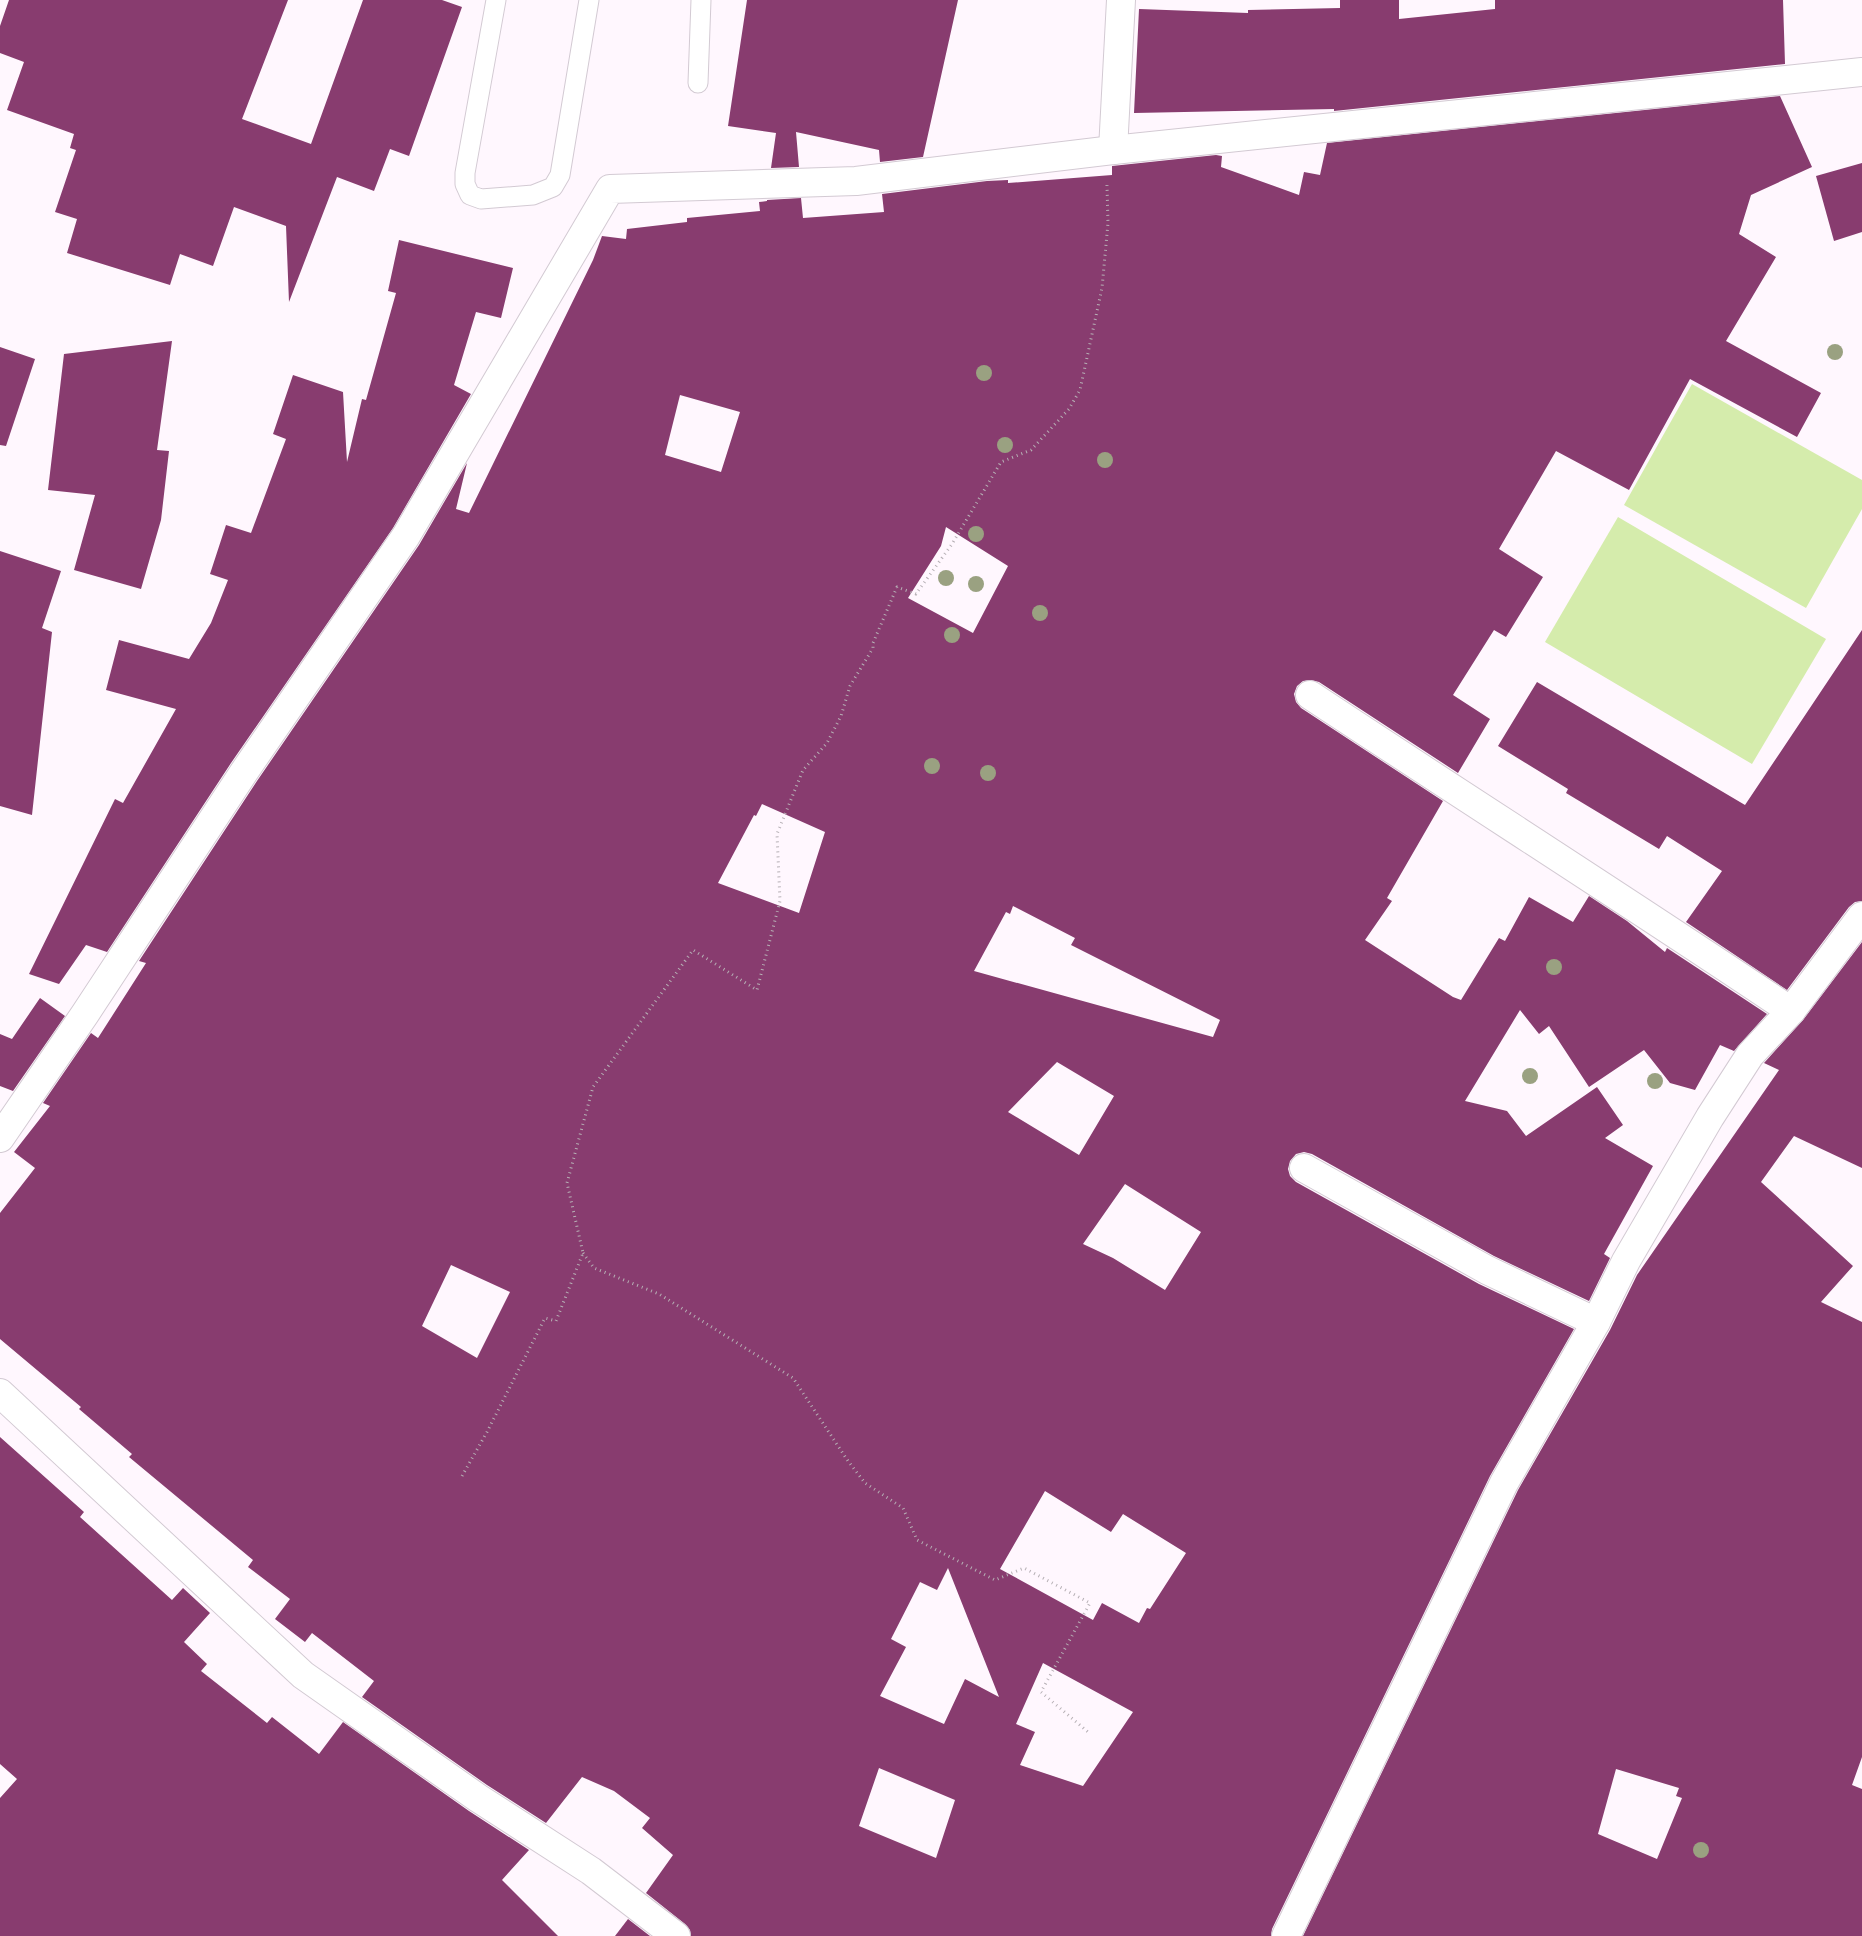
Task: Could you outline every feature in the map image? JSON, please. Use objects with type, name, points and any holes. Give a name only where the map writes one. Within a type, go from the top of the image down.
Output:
[{"type":"street","points":[[1106,151],[1121,0]]},
{"type":"street","points":[[0,1138],[80,1021],[244,772],[406,536],[610,189],[856,181],[1106,151],[1862,72]]},
{"type":"street","points":[[1310,695],[1424,771],[1612,891],[1791,1011]]},
{"type":"street","points":[[1286,1936],[1504,1483],[1596,1322],[1626,1261],[1710,1117],[1750,1055],[1791,1011],[1862,916]]},
{"type":"street","points":[[1304,1168],[1487,1270],[1596,1322]]},
{"type":"street","points":[[0,1393],[303,1675],[478,1798],[591,1870],[676,1936]]},
{"type":"lane","points":[[496,0],[465,173],[465,184],[470,195],[481,199],[533,195],[553,187],[560,175],[589,0]]},
{"type":"lane","points":[[698,83],[702,0]]},
{"type":"path","points":[[1088,1732],[1041,1692],[1090,1603],[1024,1568],[995,1580],[917,1540],[903,1508],[865,1483],[848,1461],[793,1378],[659,1294],[594,1268],[583,1253],[567,1183],[593,1087],[693,950],[757,990],[780,901],[777,834],[803,770],[827,743],[841,716],[850,686],[873,648],[873,643],[897,587],[916,594],[952,544],[1001,462],[1031,450],[1069,409],[1080,390],[1102,288],[1108,223],[1106,151]]},
{"type":"path","points":[[462,1476],[487,1432],[545,1318],[556,1320],[583,1253]]},
{"type":"green space","points":[[1692,384],[1862,480],[1862,509],[1806,608],[1624,505]]},
{"type":"green space","points":[[1618,517],[1826,639],[1752,764],[1545,642]]},
{"type":"building","points":[[9,0],[288,0],[242,119],[311,144],[363,0],[442,0],[462,7],[409,156],[390,149],[374,191],[337,177],[289,302],[286,226],[234,207],[213,266],[180,254],[170,285],[67,253],[77,219],[55,212],[76,150],[70,148],[74,134],[7,110],[24,62],[0,53],[0,26]]},
{"type":"building","points":[[747,0],[958,0],[923,157],[880,162],[879,150],[796,132],[799,167],[771,168],[776,133],[728,126]]},
{"type":"building","points":[[1340,0],[1399,0],[1399,19],[1495,9],[1495,0],[1783,0],[1785,64],[1334,111],[1334,109],[1134,113],[1139,9],[1248,13],[1248,10],[1340,8]]},
{"type":"building","points":[[1780,96],[1812,167],[1751,195],[1739,234],[1776,257],[1726,341],[1821,393],[1797,437],[1690,379],[1629,490],[1556,451],[1499,549],[1543,577],[1506,637],[1494,630],[1453,695],[1490,719],[1458,773],[1319,682],[1303,681],[1297,686],[1294,694],[1296,702],[1301,708],[1443,801],[1387,898],[1392,901],[1365,940],[1453,997],[1461,1000],[1499,938],[1505,941],[1529,897],[1573,922],[1589,896],[1627,921],[1665,952],[1667,948],[1767,1014],[1734,1051],[1720,1045],[1695,1090],[1670,1083],[1644,1050],[1589,1087],[1549,1026],[1539,1034],[1520,1010],[1465,1101],[1507,1111],[1526,1136],[1597,1087],[1623,1125],[1605,1138],[1653,1166],[1604,1254],[1610,1258],[1589,1301],[1494,1256],[1312,1154],[1304,1152],[1296,1154],[1290,1161],[1288,1169],[1290,1176],[1296,1182],[1479,1284],[1574,1329],[1490,1476],[1272,1929],[1271,1936],[691,1936],[690,1930],[685,1924],[646,1893],[673,1855],[642,1828],[650,1818],[614,1791],[582,1777],[546,1823],[487,1785],[362,1697],[374,1681],[312,1633],[305,1642],[275,1619],[290,1599],[248,1567],[253,1560],[129,1457],[132,1454],[79,1409],[81,1407],[0,1339],[0,1213],[35,1168],[14,1152],[50,1106],[43,1103],[91,1033],[98,1038],[146,963],[139,961],[257,781],[419,545],[467,463],[456,509],[469,513],[593,260],[602,236],[626,239],[627,229],[687,222],[687,218],[760,211],[759,202],[767,200],[801,198],[803,218],[884,212],[882,194],[987,181],[1008,180],[1008,183],[1112,175],[1112,166],[1216,155],[1222,156],[1221,167],[1299,195],[1304,172],[1320,175],[1327,143]],"holes":[[[680,395],[740,412],[721,472],[665,455]],[[946,527],[1008,566],[973,633],[908,598],[941,546]],[[762,804],[825,832],[799,913],[718,883],[754,815],[756,816]],[[1013,906],[1075,938],[1071,945],[1220,1020],[1213,1037],[974,971],[1006,912],[1010,914]],[[1057,1062],[1114,1096],[1079,1155],[1008,1112]],[[1125,1184],[1201,1232],[1165,1290],[1113,1258],[1083,1244]],[[451,1265],[510,1292],[477,1358],[422,1326]],[[1045,1491],[1111,1532],[1123,1514],[1186,1553],[1150,1609],[1147,1608],[1139,1623],[1102,1603],[1093,1620],[1000,1569]],[[948,1568],[999,1697],[965,1679],[944,1724],[880,1696],[906,1647],[891,1639],[920,1582],[937,1590]],[[1043,1663],[1133,1712],[1083,1786],[1020,1765],[1035,1732],[1016,1724]],[[879,1768],[955,1800],[936,1858],[859,1826]]]},
{"type":"building","points":[[1862,163],[1862,232],[1834,241],[1816,176]]},
{"type":"building","points":[[399,240],[513,268],[501,318],[476,312],[454,385],[471,394],[393,528],[231,763],[107,952],[86,945],[59,984],[29,974],[115,799],[123,803],[176,709],[106,690],[119,640],[189,659],[211,623],[228,580],[210,574],[226,525],[251,533],[286,439],[273,434],[293,375],[343,392],[347,462],[362,399],[366,400],[396,293],[388,291]]},
{"type":"building","points":[[172,341],[157,450],[169,451],[161,520],[141,589],[74,570],[95,495],[48,490],[64,354]]},
{"type":"building","points":[[0,347],[35,359],[6,446],[0,445]]},
{"type":"building","points":[[0,551],[61,571],[42,628],[52,632],[32,815],[0,806]]},
{"type":"building","points":[[1862,630],[1862,901],[1855,902],[1849,907],[1787,990],[1686,922],[1722,871],[1667,836],[1659,849],[1566,793],[1568,789],[1498,746],[1537,682],[1745,805]]},
{"type":"building","points":[[1862,942],[1862,1168],[1794,1136],[1761,1182],[1853,1266],[1821,1302],[1862,1322],[1862,1757],[1852,1785],[1862,1789],[1862,1936],[1303,1936],[1518,1490],[1610,1330],[1637,1275],[1779,1070],[1764,1063],[1803,1020]],"holes":[[[1616,1769],[1679,1788],[1676,1796],[1682,1798],[1657,1859],[1598,1834]]]},
{"type":"building","points":[[40,998],[65,1016],[13,1091],[0,1086],[0,1034],[12,1039]]},
{"type":"building","points":[[0,1437],[84,1512],[80,1517],[172,1600],[183,1588],[210,1613],[184,1642],[207,1664],[201,1671],[267,1723],[272,1717],[319,1754],[343,1722],[469,1811],[529,1850],[502,1880],[558,1936],[0,1936],[0,1798],[17,1779],[0,1764]]},
{"type":"building","points":[[628,1919],[650,1936],[615,1936]]}]
